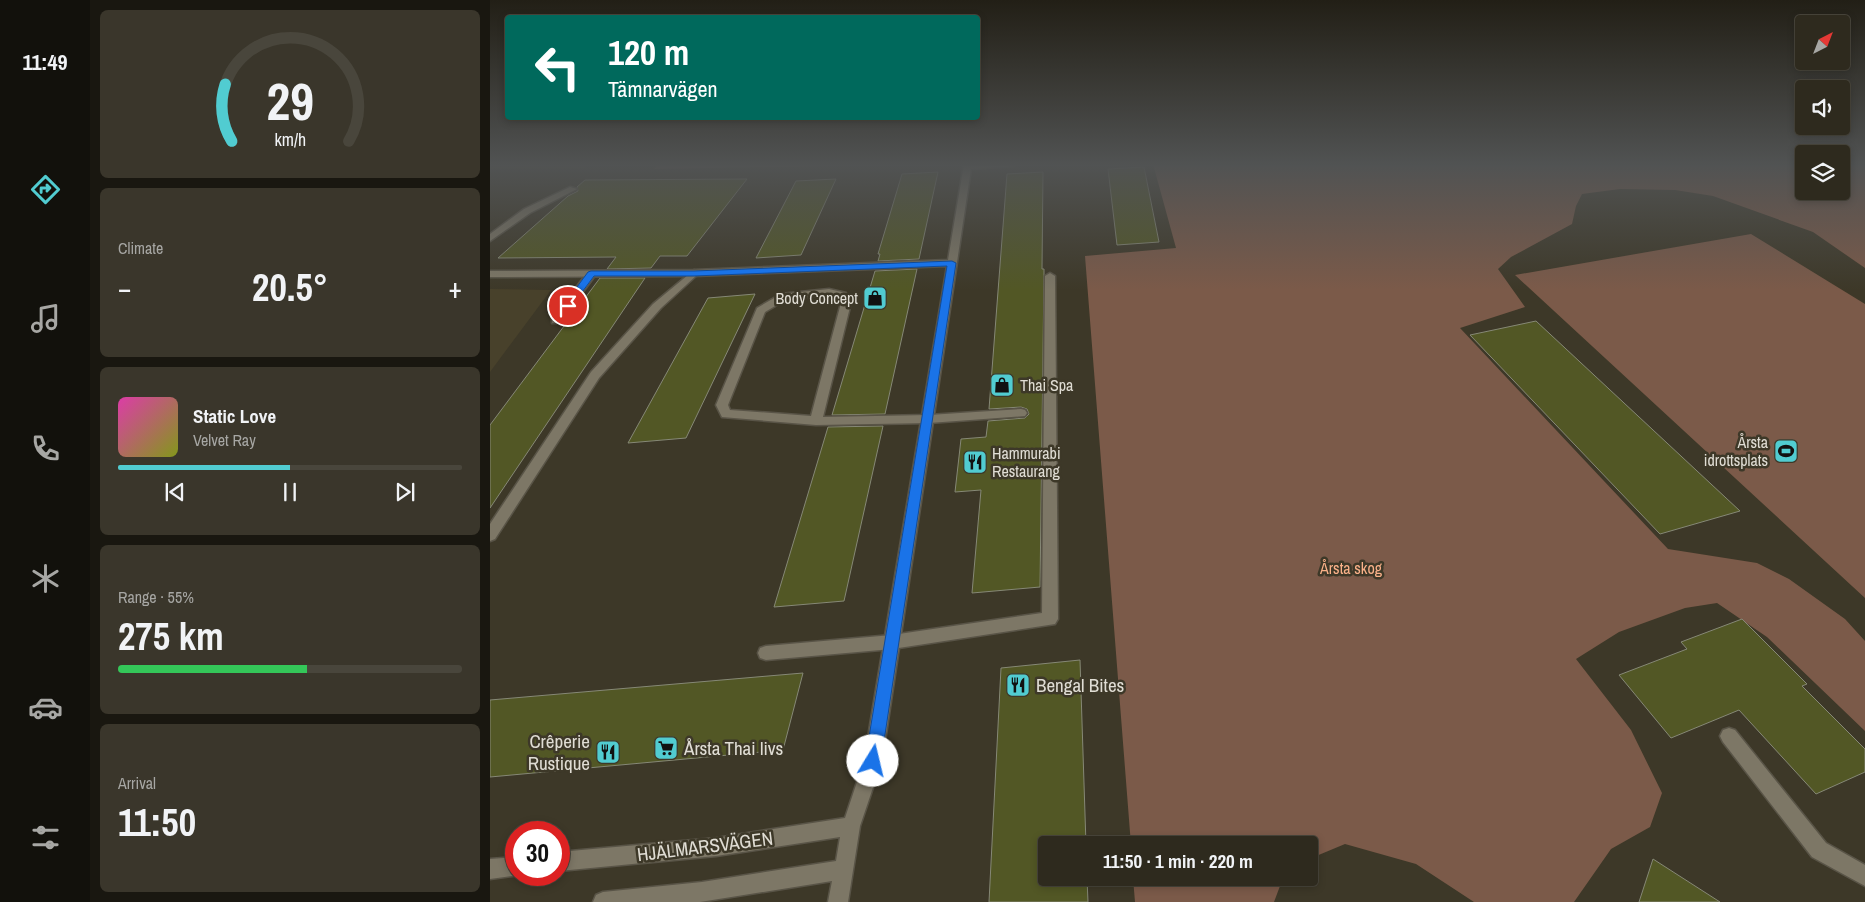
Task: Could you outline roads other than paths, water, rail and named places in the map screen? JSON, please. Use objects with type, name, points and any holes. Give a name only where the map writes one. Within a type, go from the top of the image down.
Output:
[{"type":"street","points":[[490,238],[526,211],[536,206]]},
{"type":"street","points":[[838,902],[851,826],[873,761],[961,206]]},
{"type":"street","points":[[490,274],[694,274],[952,263]]},
{"type":"street","points":[[556,322],[591,274]]},
{"type":"street","points":[[490,535],[595,375],[657,306],[694,274]]},
{"type":"street","points":[[766,652],[892,642],[1050,619],[1050,276]]},
{"type":"street","points":[[816,422],[846,303],[842,295],[830,292],[785,296],[761,310],[722,405],[726,414],[816,422],[928,419],[1022,413]]},
{"type":"street","points":[[1729,736],[1819,850],[1865,876]]},
{"type":"street","name":"HJÄLMARSVÄGEN","points":[[570,861],[716,847],[851,826]]},
{"type":"street","points":[[490,869],[505,868]]},
{"type":"street","points":[[604,902],[702,892],[844,868]]},
{"type":"place","name":"Body Concept","points":[[875,298]]},
{"type":"place","name":"Thai Spa","points":[[1002,385]]},
{"type":"place","name":"Årsta idrottsplats","points":[[1786,451]]},
{"type":"place","name":"Hammurabi Restaurang","points":[[975,462]]},
{"type":"place","name":"Bengal Bites","points":[[1018,685]]},
{"type":"place","name":"Årsta Thai livs","points":[[666,748]]},
{"type":"place","name":"Crêperie Rustique","points":[[608,752]]},
{"type":"park label","name":"Årsta skog","points":[[1351,568]]}]
